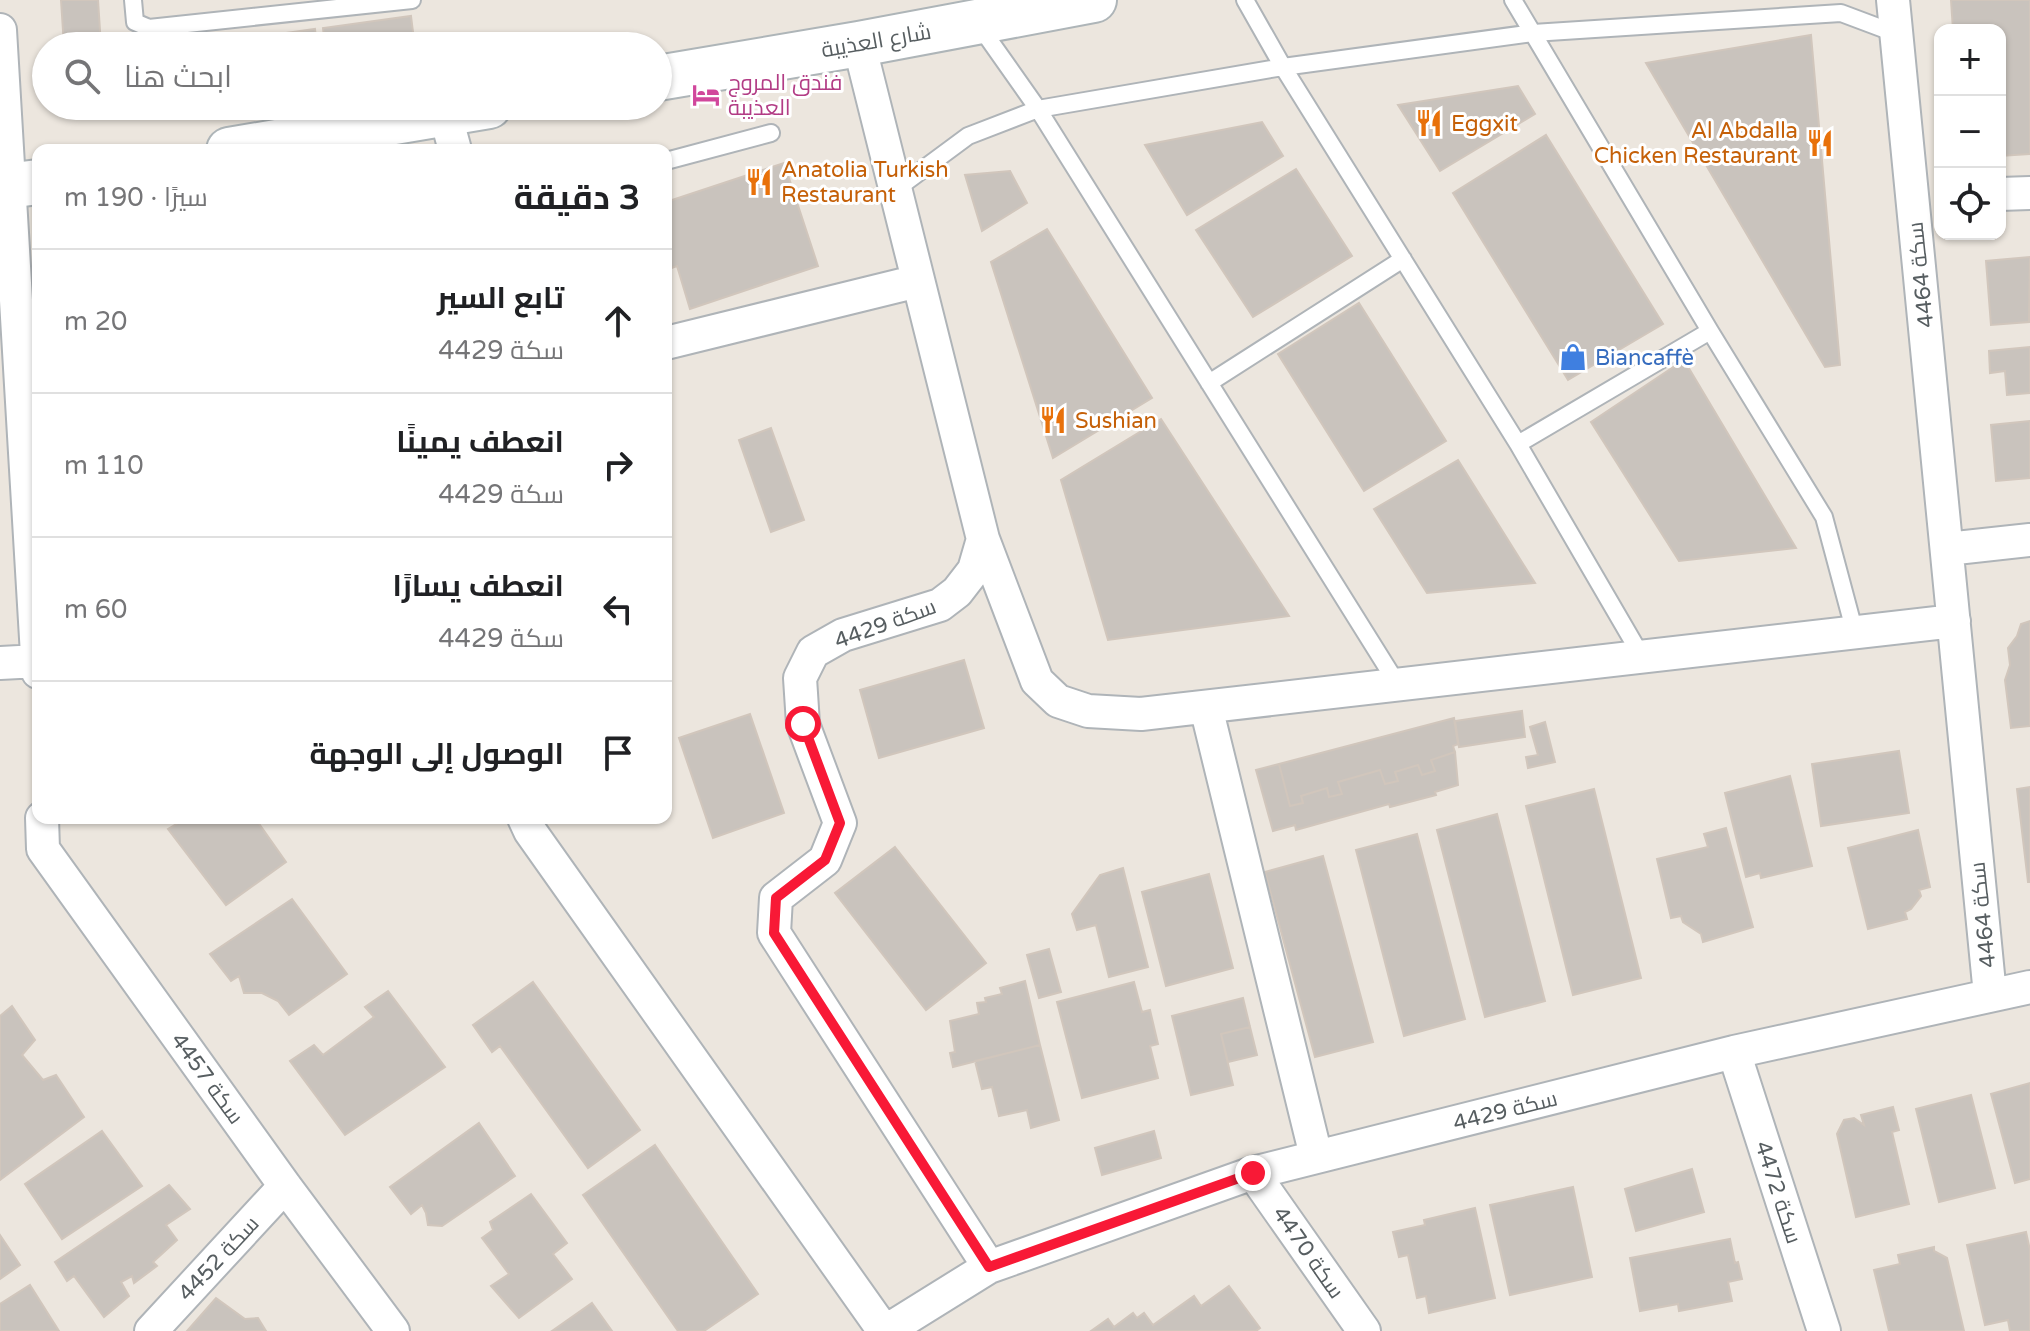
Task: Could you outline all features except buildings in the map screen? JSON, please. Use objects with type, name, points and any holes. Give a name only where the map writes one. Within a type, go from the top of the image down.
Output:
[{"type":"street","name":"شارع العذيبة","points":[[672,76],[1094,0]]},
{"type":"street","name":"سكة 4464","points":[[1893,0],[1927,199],[1947,549],[1990,995]]},
{"type":"street","points":[[0,30],[16,185],[32,531]]},
{"type":"street","points":[[859,44],[983,539],[1037,681],[1058,701],[1088,711],[1141,714],[1954,621]]},
{"type":"street","points":[[300,144],[450,132],[468,120]]},
{"type":"street","points":[[2006,194],[2030,193]]},
{"type":"street","points":[[672,342],[918,281]]},
{"type":"street","name":"سكة 4429","points":[[983,539],[974,570],[957,592],[940,605],[843,635],[813,652],[800,678],[803,724],[840,823],[825,860],[776,898],[774,933],[989,1267]]},
{"type":"street","points":[[1947,549],[2030,540]]},
{"type":"street","points":[[0,663],[32,661]]},
{"type":"street","points":[[1206,707],[1316,1156]]},
{"type":"street","name":"سكة 4457","points":[[42,824],[43,849],[393,1331]]},
{"type":"street","points":[[527,824],[885,1331]]},
{"type":"street","name":"سكة 4429","points":[[885,1331],[989,1267],[1253,1173],[1734,1052],[2030,987]]},
{"type":"street","name":"سكة 4472","points":[[1734,1052],[1824,1331]]},
{"type":"street","name":"سكة 4470","points":[[1253,1173],[1364,1331]]},
{"type":"street","name":"سكة 4452","points":[[151,1331],[285,1186]]},
{"type":"lane","points":[[133,0],[135,22],[149,28],[412,0]]},
{"type":"lane","points":[[1245,0],[1283,67],[1518,444],[1642,657]]},
{"type":"lane","points":[[1513,0],[1824,517],[1855,633]]},
{"type":"lane","points":[[895,190],[968,136],[1038,109],[1283,67],[1533,33],[1841,13],[1897,34]]},
{"type":"lane","points":[[977,22],[1038,109],[1398,685]]},
{"type":"lane","points":[[672,159],[771,133]]},
{"type":"lane","points":[[1209,383],[1403,259]]},
{"type":"lane","points":[[1518,444],[1710,331]]},
{"type":"place","name":"فندق المروج العذيبة","points":[[706,95]]},
{"type":"place","name":"Eggxit","points":[[1429,123]]},
{"type":"place","name":"Al Abdalla Chicken Restaurant","points":[[1820,143]]},
{"type":"place","name":"Anatolia Turkish Restaurant","points":[[759,182]]},
{"type":"place","name":"Biancaffè","points":[[1573,357]]},
{"type":"place","name":"Sushian","points":[[1053,420]]},
{"type":"route","points":[[803,724],[840,823],[825,860],[776,898],[774,933],[989,1267],[1253,1173]]}]
